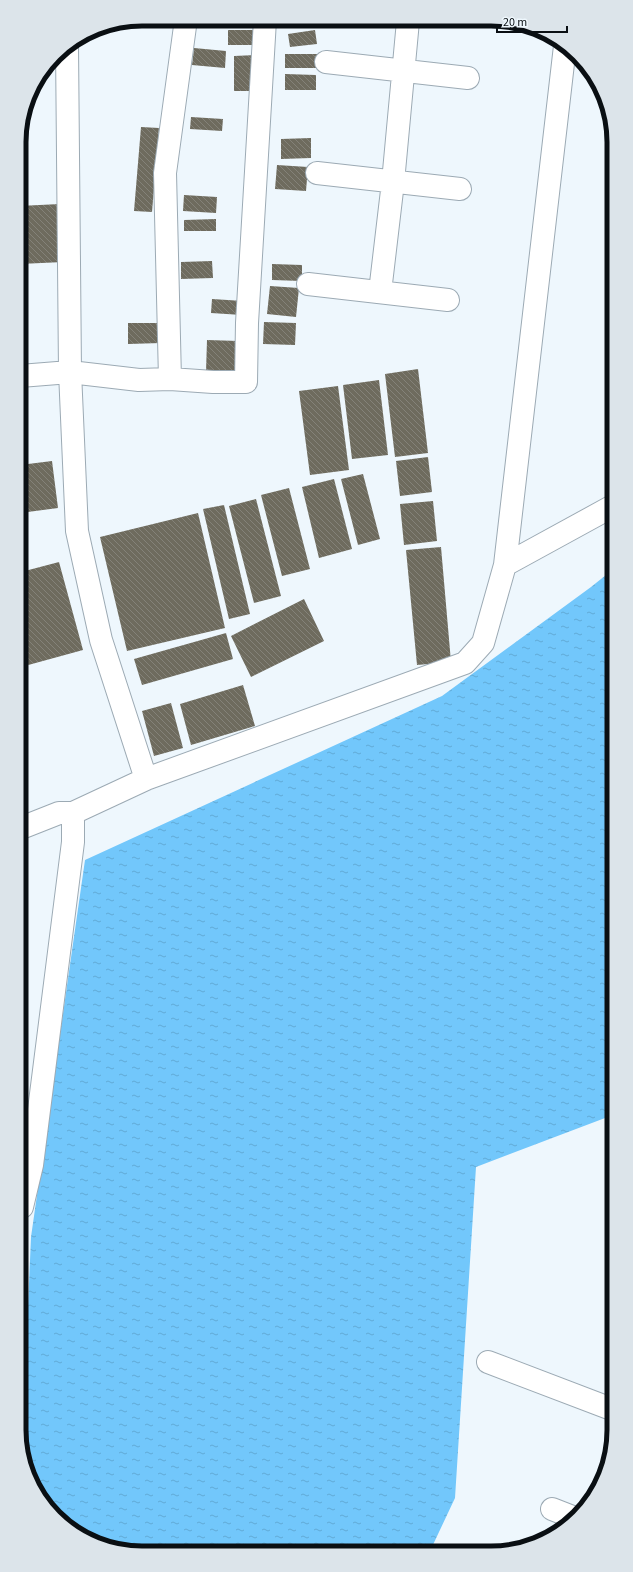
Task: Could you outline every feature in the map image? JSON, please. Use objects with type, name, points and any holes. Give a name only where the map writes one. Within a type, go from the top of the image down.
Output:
[{"type":"street","points":[[170,379],[165,173],[185,26]]},
{"type":"street","points":[[26,376],[70,372],[139,380],[170,379],[213,382],[246,382],[247,323],[266,26]]},
{"type":"street","points":[[380,292],[393,182],[408,26]]},
{"type":"street","points":[[26,826],[59,813],[73,813],[146,780],[465,663],[483,643],[506,565],[564,53]]},
{"type":"street","points":[[67,54],[70,372],[77,531],[101,640],[146,780]]},
{"type":"street","points":[[326,62],[468,78]]},
{"type":"street","points":[[318,173],[460,189]]},
{"type":"street","points":[[308,284],[448,300]]},
{"type":"street","points":[[506,565],[607,509]]},
{"type":"street","points":[[26,1189],[33,1157],[73,842],[73,813]]},
{"type":"street","points":[[488,1362],[607,1407]]},
{"type":"street","points":[[552,1509],[569,1515]]},
{"type":"water","points":[[607,574],[607,1117],[476,1167],[455,1498],[432,1546],[135,1546],[105,1540],[91,1534],[66,1517],[55,1506],[42,1488],[30,1460],[26,1430],[26,1354],[31,1237],[85,860],[442,696]]},
{"type":"building","points":[[228,30],[264,30],[264,45],[228,45]]},
{"type":"building","points":[[315,30],[317,44],[290,47],[288,34]]},
{"type":"building","points":[[194,48],[226,51],[225,68],[192,65]]},
{"type":"building","points":[[285,54],[317,54],[317,68],[285,68]]},
{"type":"building","points":[[259,55],[260,91],[234,91],[234,56]]},
{"type":"building","points":[[285,74],[316,75],[316,90],[285,90]]},
{"type":"building","points":[[191,117],[223,119],[222,131],[190,129]]},
{"type":"building","points":[[141,127],[159,128],[152,212],[134,211]]},
{"type":"building","points":[[311,138],[311,158],[281,159],[281,139]]},
{"type":"building","points":[[277,165],[308,167],[306,191],[275,189]]},
{"type":"building","points":[[184,195],[217,197],[216,213],[183,211]]},
{"type":"building","points":[[60,204],[63,262],[26,264],[26,206]]},
{"type":"building","points":[[216,219],[216,231],[184,231],[184,220]]},
{"type":"building","points":[[212,261],[213,278],[181,279],[181,262]]},
{"type":"building","points":[[272,264],[302,265],[302,281],[272,280]]},
{"type":"building","points":[[270,286],[299,288],[296,317],[267,314]]},
{"type":"building","points":[[212,299],[243,301],[242,315],[211,313]]},
{"type":"building","points":[[264,322],[296,323],[295,345],[263,344]]},
{"type":"building","points":[[128,323],[161,323],[161,343],[128,344]]},
{"type":"building","points":[[207,340],[239,341],[238,374],[206,372]]},
{"type":"building","points":[[418,369],[428,453],[395,457],[385,374]]},
{"type":"building","points":[[379,380],[388,455],[352,459],[343,385]]},
{"type":"building","points":[[338,386],[349,470],[310,475],[299,391]]},
{"type":"building","points":[[428,457],[432,492],[400,496],[396,461]]},
{"type":"building","points":[[52,461],[58,508],[26,512],[26,464]]},
{"type":"building","points":[[363,474],[380,539],[358,545],[341,479]]},
{"type":"building","points":[[334,479],[352,549],[319,558],[302,487]]},
{"type":"building","points":[[289,488],[310,569],[282,576],[261,495]]},
{"type":"building","points":[[256,499],[281,596],[254,603],[229,506]]},
{"type":"building","points":[[433,501],[437,541],[404,545],[400,504]]},
{"type":"building","points":[[224,505],[250,614],[229,619],[203,509]]},
{"type":"building","points":[[198,513],[225,628],[127,651],[100,537]]},
{"type":"building","points":[[441,547],[451,662],[417,665],[406,550]]},
{"type":"building","points":[[59,562],[83,650],[26,666],[26,571]]},
{"type":"building","points":[[304,599],[324,641],[251,677],[231,636]]},
{"type":"building","points":[[226,633],[233,659],[142,685],[134,659]]},
{"type":"building","points":[[243,685],[255,726],[191,745],[180,704]]},
{"type":"building","points":[[171,703],[183,748],[154,756],[142,711]]}]
